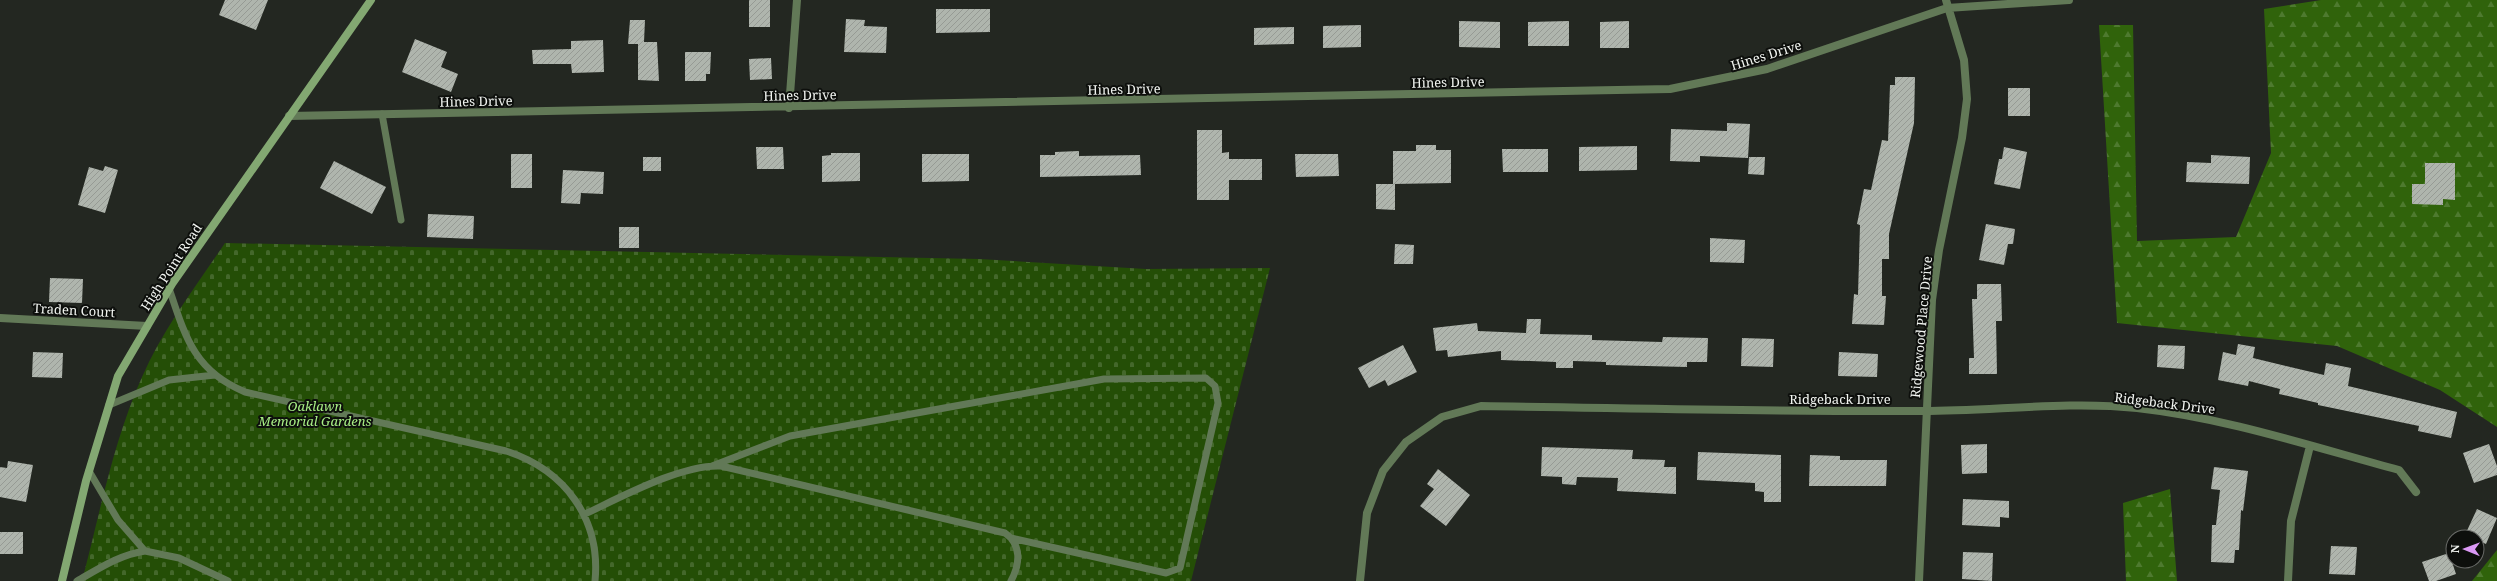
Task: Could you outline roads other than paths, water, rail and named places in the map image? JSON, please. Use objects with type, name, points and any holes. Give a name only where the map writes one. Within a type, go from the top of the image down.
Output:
[{"type":"main road","name":"High Point Road","points":[[62,581],[89,471],[118,376],[169,288],[371,0]]},
{"type":"street","points":[[789,108],[797,0]]},
{"type":"street","name":"Hines Drive","points":[[289,116],[789,108],[1670,89],[1767,69],[1946,4],[2069,0]]},
{"type":"street","name":"Ridgewood Place Drive","points":[[1920,581],[1926,411],[1932,300],[1939,250],[1962,138],[1967,99],[1964,60],[1946,4]]},
{"type":"street","name":"Traden Court","points":[[0,318],[147,326]]},
{"type":"street","name":"Ridgeback Drive","points":[[1360,581],[1368,513],[1383,471],[1406,442],[1442,417],[1481,406],[1926,411],[2049,406],[2134,408],[2187,415],[2235,425],[2399,470],[2416,492]]},
{"type":"street","points":[[2288,581],[2291,521],[2310,446]]},
{"type":"lane","points":[[382,114],[401,220]]},
{"type":"lane","points":[[169,288],[191,347],[200,361],[227,384],[245,392],[517,455],[534,463],[561,482],[574,496],[585,514],[594,542],[596,581]]},
{"type":"lane","points":[[109,405],[169,380],[215,375]]},
{"type":"lane","points":[[585,514],[671,476],[712,466],[790,436],[1104,379],[1206,378],[1215,386],[1218,403],[1180,568],[1166,573],[1011,538],[995,530],[712,466]]},
{"type":"lane","points":[[89,471],[118,520],[146,551]]},
{"type":"lane","points":[[1011,538],[1015,543],[1018,558],[1011,581]]},
{"type":"lane","points":[[77,581],[118,558],[146,551],[183,560],[228,581]]},
{"type":"park label","name":"Oaklawn Memorial Gardens","points":[[315,414]]}]
